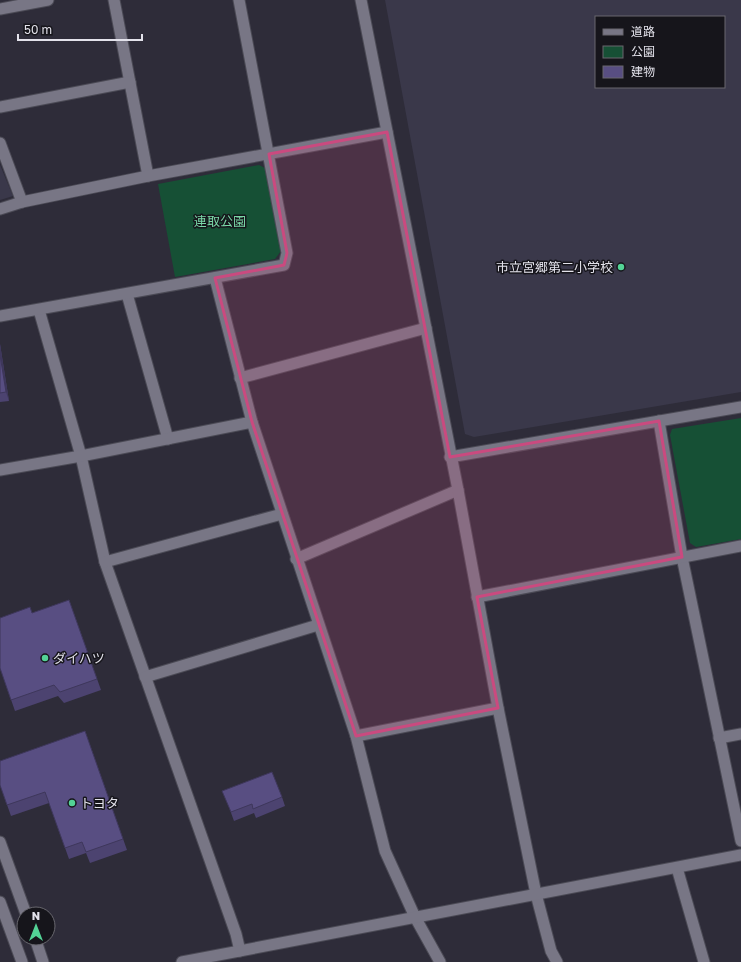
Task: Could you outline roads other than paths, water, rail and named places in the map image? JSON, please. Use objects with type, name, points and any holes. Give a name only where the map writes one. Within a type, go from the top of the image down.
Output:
[{"type":"street","points":[[0,9],[48,0]]},
{"type":"street","points":[[114,0],[148,176]]},
{"type":"street","points":[[0,316],[284,265],[287,253],[238,0]]},
{"type":"street","points":[[361,0],[450,457],[458,490],[498,708],[536,894],[552,951],[557,962]]},
{"type":"street","points":[[0,107],[130,82]]},
{"type":"street","points":[[0,209],[22,202],[148,176],[387,132]]},
{"type":"street","points":[[0,143],[22,202]]},
{"type":"street","points":[[215,278],[252,422],[296,559],[356,736],[385,851],[415,917],[440,962]]},
{"type":"street","points":[[127,294],[168,439]]},
{"type":"street","points":[[39,310],[80,456],[105,562],[236,934],[240,951]]},
{"type":"street","points":[[240,378],[426,328]]},
{"type":"street","points":[[450,457],[741,407]]},
{"type":"street","points":[[659,421],[682,557],[741,841]]},
{"type":"street","points":[[0,470],[80,456],[252,422]]},
{"type":"street","points":[[296,559],[458,490]]},
{"type":"street","points":[[105,562],[282,514]]},
{"type":"street","points":[[477,597],[741,546]]},
{"type":"street","points":[[145,677],[318,625]]},
{"type":"street","points":[[356,736],[498,708]]},
{"type":"street","points":[[719,738],[741,734]]},
{"type":"street","points":[[0,842],[23,906]]},
{"type":"street","points":[[182,962],[208,960],[240,951],[741,855]]},
{"type":"street","points":[[677,868],[704,962]]},
{"type":"street","points":[[0,902],[22,962]]},
{"type":"street","points":[[38,946],[43,962]]},
{"type":"place","name":"市立宮郷第二小学校","points":[[621,267]]},
{"type":"place","name":"ダイハツ","points":[[45,658]]},
{"type":"place","name":"トヨタ","points":[[72,803]]},
{"type":"park label","name":"連取公園","points":[[220,221]]}]
